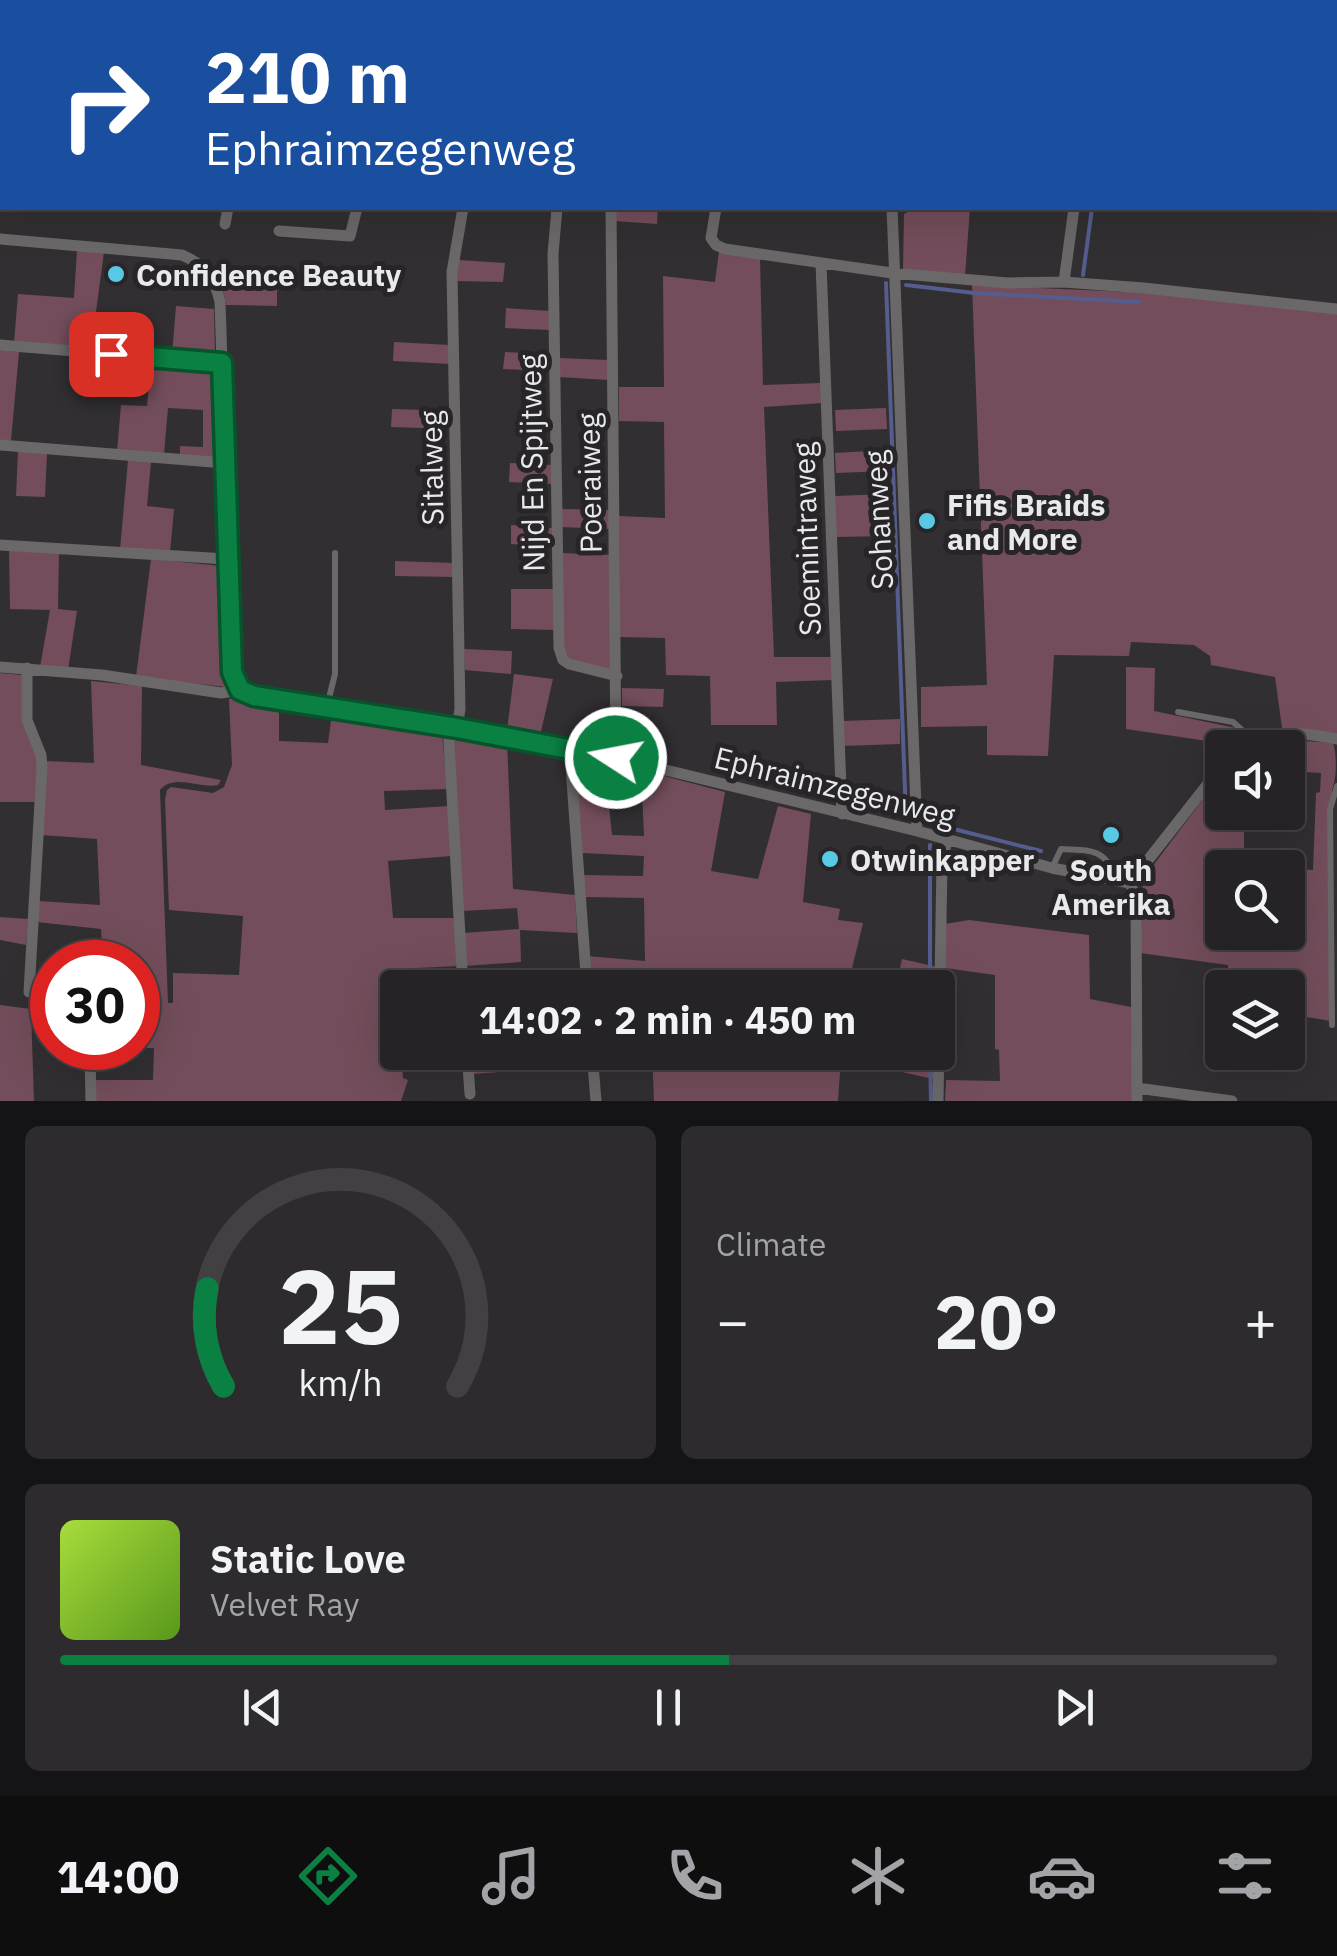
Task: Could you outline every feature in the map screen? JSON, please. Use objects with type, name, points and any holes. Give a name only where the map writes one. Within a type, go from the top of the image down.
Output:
[{"type":"street","points":[[226,224],[228,210]]},
{"type":"street","points":[[279,231],[350,236],[357,210]]},
{"type":"street","name":"Sitalweg","points":[[462,970],[453,727],[460,709],[452,272],[463,210]]},
{"type":"street","name":"Nijd En Spijtweg","points":[[557,210],[553,254],[559,648],[563,660],[576,667],[617,676]]},
{"type":"street","name":"Poeraiweg","points":[[611,210],[616,758]]},
{"type":"street","points":[[716,210],[711,238],[716,244],[822,263],[892,273],[1008,283],[1064,282],[1337,309]]},
{"type":"street","name":"Sohanweg","points":[[892,210],[917,832]]},
{"type":"street","points":[[1064,282],[1074,210]]},
{"type":"street","points":[[0,238],[164,251],[204,266],[216,285],[220,302],[232,672],[240,690]]},
{"type":"street","name":"Soemintraweg","points":[[822,263],[842,814]]},
{"type":"street","points":[[0,345],[222,363]]},
{"type":"street","points":[[0,445],[224,463]]},
{"type":"street","points":[[0,544],[226,559]]},
{"type":"street","name":"Ephraimzegenweg","points":[[0,667],[102,675],[204,691],[240,690],[254,696],[453,727],[616,758],[1052,868],[1130,883]]},
{"type":"street","points":[[27,668],[27,720],[42,768],[29,992]]},
{"type":"street","points":[[1305,735],[1337,738]]},
{"type":"street","points":[[574,750],[570,767],[586,970]]},
{"type":"street","points":[[1205,788],[1130,883],[1136,899],[1137,1094],[1232,1101]]},
{"type":"street","points":[[938,1101],[942,862],[947,839]]},
{"type":"street","points":[[90,1070],[91,1101]]},
{"type":"street","points":[[468,1070],[470,1094]]},
{"type":"street","points":[[593,1070],[596,1101]]},
{"type":"lane","points":[[326,707],[334,674],[335,553]]},
{"type":"lane","points":[[1178,712],[1233,722],[1241,730]]},
{"type":"lane","points":[[1332,1025],[1330,809],[1337,786]]},
{"type":"lane","points":[[1052,868],[1061,850],[1103,854],[1110,859],[1116,880]]},
{"type":"shaded area","points":[[616,210],[658,210],[657,224],[615,221]]},
{"type":"shaded area","points":[[912,210],[970,210],[965,276],[903,269],[904,214]]},
{"type":"shaded area","points":[[77,250],[104,252],[91,349],[14,343],[18,294],[74,298]]},
{"type":"shaded area","points":[[719,251],[760,258],[763,385],[822,383],[823,403],[764,407],[774,657],[832,657],[833,680],[776,682],[777,725],[711,725],[710,676],[666,675],[665,638],[620,637],[619,516],[665,518],[664,422],[619,421],[619,387],[664,387],[663,276],[715,282]]},
{"type":"shaded area","points":[[459,260],[505,263],[503,282],[456,281]]},
{"type":"shaded area","points":[[222,285],[277,285],[277,306],[226,305]]},
{"type":"shaded area","points":[[972,285],[1153,293],[1337,313],[1337,734],[1282,728],[1275,677],[1211,665],[1210,656],[1194,645],[1131,642],[1129,656],[1054,655],[1048,756],[987,755],[987,726],[921,727],[921,687],[987,685]]},
{"type":"shaded area","points":[[176,306],[214,309],[215,356],[172,355]]},
{"type":"shaded area","points":[[506,308],[550,311],[550,330],[505,328]]},
{"type":"shaded area","points":[[394,342],[450,345],[450,364],[393,361]]},
{"type":"shaded area","points":[[0,350],[19,352],[11,441],[0,440]]},
{"type":"shaded area","points":[[505,352],[551,354],[551,371],[503,369]]},
{"type":"shaded area","points":[[560,358],[608,360],[608,380],[559,377]]},
{"type":"shaded area","points":[[151,362],[209,366],[216,372],[219,452],[215,459],[180,456],[180,446],[203,447],[203,410],[168,408],[164,454],[117,451],[121,405],[147,406]]},
{"type":"shaded area","points":[[886,408],[887,429],[836,431],[835,410]]},
{"type":"shaded area","points":[[392,409],[452,411],[451,429],[391,427]]},
{"type":"shaded area","points":[[888,450],[889,471],[836,473],[835,453]]},
{"type":"shaded area","points":[[18,451],[47,453],[45,497],[16,496]]},
{"type":"shaded area","points":[[128,460],[151,462],[147,506],[174,509],[170,553],[120,550]]},
{"type":"shaded area","points":[[510,463],[553,465],[552,484],[509,482]]},
{"type":"shaded area","points":[[889,494],[891,536],[836,537],[834,496]]},
{"type":"shaded area","points":[[562,509],[610,510],[609,529],[561,527]]},
{"type":"shaded area","points":[[511,525],[553,528],[553,547],[511,544]]},
{"type":"shaded area","points":[[9,549],[59,552],[58,609],[77,611],[68,670],[40,667],[50,610],[10,609]]},
{"type":"shaded area","points":[[561,553],[611,555],[611,670],[576,664],[564,654]]},
{"type":"shaded area","points":[[151,559],[221,566],[226,687],[136,677]]},
{"type":"shaded area","points":[[395,561],[454,563],[454,577],[395,576]]},
{"type":"shaded area","points":[[511,589],[555,589],[554,630],[511,629]]},
{"type":"shaded area","points":[[464,649],[512,651],[511,674],[465,670]]},
{"type":"shaded area","points":[[1126,667],[1155,668],[1154,711],[1237,730],[1205,730],[1205,741],[1126,729]]},
{"type":"shaded area","points":[[0,673],[22,675],[38,755],[35,802],[0,802]]},
{"type":"shaded area","points":[[514,674],[553,679],[540,736],[507,730]]},
{"type":"shaded area","points":[[91,681],[142,686],[141,765],[221,780],[211,786],[172,783],[160,790],[168,1003],[173,1003],[173,973],[239,975],[243,916],[169,910],[167,790],[171,787],[213,793],[224,787],[232,765],[229,699],[237,696],[279,706],[279,741],[328,743],[332,713],[442,733],[447,789],[384,791],[385,810],[449,806],[452,856],[388,861],[393,918],[455,918],[459,966],[380,970],[380,1070],[402,1070],[403,1078],[408,1080],[401,1101],[96,1101],[96,1080],[153,1080],[153,1070],[160,1070],[160,940],[102,940],[101,929],[37,922],[39,901],[100,905],[97,839],[41,835],[45,761],[94,763]]},
{"type":"shaded area","points":[[622,688],[664,689],[663,707],[622,706]]},
{"type":"shaded area","points":[[900,719],[900,744],[843,746],[842,721]]},
{"type":"shaded area","points":[[453,733],[507,741],[513,889],[575,895],[577,933],[520,930],[521,962],[465,966],[463,933],[519,929],[517,908],[461,911]]},
{"type":"shaded area","points":[[1305,741],[1333,743],[1336,759],[1332,790],[1331,1021],[1305,1017],[1305,970],[1228,970],[1228,965],[1140,953],[1143,879],[1205,797],[1205,830],[1244,830],[1244,850],[1205,850],[1205,950],[1305,950],[1305,870],[1313,870],[1316,793],[1320,792],[1321,773],[1305,772]]},
{"type":"shaded area","points":[[581,757],[611,763],[607,786],[612,835],[644,836],[641,770],[725,792],[711,871],[758,879],[778,806],[811,814],[803,902],[840,909],[838,920],[863,923],[852,970],[588,970],[587,956],[645,961],[644,898],[585,897],[583,875],[643,876],[644,856],[582,853],[576,761]]},
{"type":"shaded area","points":[[0,917],[28,919],[26,945],[0,940]]},
{"type":"shaded area","points":[[969,920],[1089,935],[1090,999],[1131,1007],[1133,1101],[945,1101],[946,1080],[1000,1081],[999,1050],[995,1049],[995,975],[945,968],[945,924]]},
{"type":"shaded area","points":[[902,959],[938,970],[899,970]]},
{"type":"shaded area","points":[[0,1005],[30,1009],[34,1101],[0,1101]]},
{"type":"shaded area","points":[[473,1070],[529,1070],[473,1074]]},
{"type":"shaded area","points":[[653,1070],[840,1070],[838,1101],[654,1101]]},
{"type":"shaded area","points":[[893,1070],[937,1070],[937,1080]]},
{"type":"waterway","points":[[1083,275],[1092,210]]},
{"type":"waterway","points":[[853,804],[906,817],[886,283]]},
{"type":"waterway","points":[[906,285],[974,293],[1139,302]]},
{"type":"waterway","points":[[782,783],[831,798]]},
{"type":"waterway","points":[[926,822],[1041,851]]},
{"type":"waterway","points":[[930,845],[930,970]]},
{"type":"waterway","points":[[930,1070],[931,1101]]},
{"type":"place","name":"Confidence Beauty","points":[[116,274]]},
{"type":"place","name":"Fifis Braids and More","points":[[927,521]]},
{"type":"place","name":"South Amerika","points":[[1111,835]]},
{"type":"place","name":"Otwinkapper","points":[[830,859]]},
{"type":"route","points":[[111,354],[222,363],[232,672],[240,690],[254,696],[616,758]]}]
